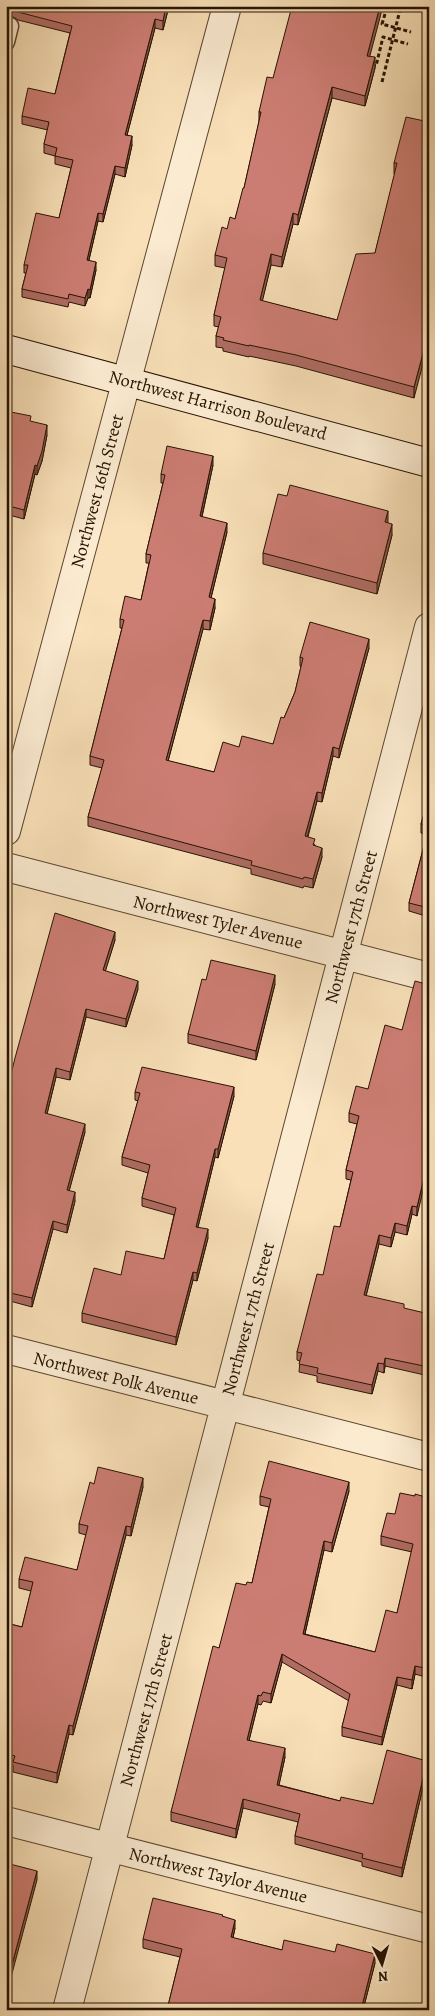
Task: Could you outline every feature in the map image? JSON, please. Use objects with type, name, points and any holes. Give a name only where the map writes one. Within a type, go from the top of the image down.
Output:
[{"type":"street","name":"Northwest 16th Street","points":[[6,830],[227,6]]},
{"type":"street","name":"Northwest Harrison Boulevard","points":[[6,349],[429,463]]},
{"type":"street","name":"Northwest 17th Street","points":[[67,2010],[429,627]]},
{"type":"street","name":"Northwest Tyler Avenue","points":[[6,867],[429,977]]},
{"type":"street","name":"Northwest Polk Avenue","points":[[6,1350],[429,1458]]},
{"type":"street","name":"Northwest Taylor Avenue","points":[[6,1821],[429,1929]]},
{"type":"lane","points":[[6,25],[10,26],[6,42]]},
{"type":"path","points":[[382,82],[401,6]]},
{"type":"path","points":[[385,14],[382,24],[411,32]]},
{"type":"path","points":[[370,67],[370,64],[376,66],[382,37],[408,44]]},
{"type":"building","points":[[6,6],[166,6],[163,21],[155,19],[125,135],[132,136],[125,168],[115,166],[103,214],[98,213],[87,260],[96,262],[90,290],[88,289],[85,298],[69,294],[68,299],[22,289],[28,265],[24,265],[36,213],[59,218],[73,160],[55,156],[57,148],[44,144],[49,122],[22,116],[28,88],[55,94],[72,26],[18,12]]},
{"type":"building","points":[[292,6],[380,6],[367,56],[375,57],[365,96],[332,87],[298,215],[293,213],[282,257],[271,254],[260,300],[337,320],[356,254],[375,253],[406,117],[429,122],[429,331],[414,387],[296,355],[223,340],[224,338],[216,336],[221,317],[214,315],[227,258],[215,255],[222,227],[227,229],[230,217],[235,219],[244,188],[267,77],[273,78]]},
{"type":"building","points":[[6,411],[31,416],[30,421],[47,425],[42,451],[37,466],[35,465],[24,510],[9,506],[6,517]]},
{"type":"building","points":[[167,446],[213,456],[200,516],[227,523],[209,597],[215,599],[210,621],[203,620],[166,760],[214,772],[223,742],[239,747],[242,736],[273,744],[281,717],[284,718],[295,692],[303,658],[300,657],[310,622],[369,639],[339,749],[333,747],[322,793],[317,792],[305,836],[315,839],[313,845],[322,848],[313,879],[304,877],[303,879],[251,865],[252,861],[88,817],[104,760],[90,756],[124,620],[120,619],[125,596],[141,600],[151,555],[146,554],[165,475],[161,474]]},
{"type":"building","points":[[290,485],[388,511],[385,522],[392,524],[377,583],[263,553],[278,494],[287,496]]},
{"type":"building","points":[[429,797],[429,826],[421,824]]},
{"type":"building","points":[[429,827],[429,908],[409,903]]},
{"type":"building","points":[[55,913],[115,932],[103,970],[138,981],[126,1019],[86,1009],[70,1072],[56,1068],[45,1113],[85,1124],[67,1190],[75,1192],[67,1225],[53,1221],[32,1298],[6,1292],[6,1094]]},
{"type":"building","points":[[211,960],[275,975],[256,1051],[188,1034],[202,979],[206,980]]},
{"type":"building","points":[[415,981],[429,983],[429,1014],[424,1032],[429,1033],[429,1157],[417,1207],[412,1206],[407,1226],[395,1223],[391,1238],[379,1235],[364,1295],[404,1304],[404,1308],[429,1314],[429,1367],[385,1358],[384,1364],[378,1363],[372,1385],[317,1373],[318,1368],[299,1364],[302,1353],[297,1352],[317,1274],[323,1275],[334,1226],[340,1227],[353,1172],[346,1170],[359,1116],[349,1113],[356,1086],[368,1089],[385,1025],[402,1030]]},
{"type":"building","points":[[142,1067],[234,1087],[218,1149],[215,1149],[196,1227],[208,1229],[197,1273],[193,1272],[176,1337],[82,1313],[94,1268],[121,1275],[126,1251],[164,1259],[176,1208],[142,1198],[150,1165],[122,1157],[140,1093],[135,1092]]},
{"type":"building","points":[[269,1461],[349,1482],[332,1543],[324,1541],[303,1634],[375,1652],[386,1610],[397,1613],[413,1544],[381,1536],[387,1513],[395,1514],[400,1493],[415,1496],[415,1494],[429,1498],[429,1669],[415,1666],[412,1680],[397,1677],[382,1737],[342,1727],[350,1694],[282,1654],[271,1694],[263,1692],[261,1696],[258,1695],[247,1740],[285,1748],[277,1785],[340,1801],[341,1797],[373,1804],[387,1750],[427,1761],[402,1868],[362,1858],[363,1854],[295,1836],[300,1814],[243,1799],[236,1829],[171,1812],[213,1646],[219,1648],[236,1583],[246,1585],[247,1582],[252,1583],[271,1499],[260,1496]]},
{"type":"building","points":[[98,1467],[143,1478],[131,1527],[126,1526],[73,1726],[69,1725],[57,1773],[13,1762],[15,1756],[6,1753],[6,1623],[22,1627],[33,1582],[19,1579],[25,1557],[77,1570],[88,1526],[79,1524],[90,1482],[94,1484]]},
{"type":"building","points":[[6,1863],[37,1871],[6,1987]]},
{"type":"building","points":[[153,1898],[223,1915],[235,1920],[231,1937],[282,1950],[284,1940],[335,1952],[337,1944],[375,1954],[361,2010],[283,2010],[274,2008],[273,2010],[167,2010],[182,1949],[143,1939]]}]
